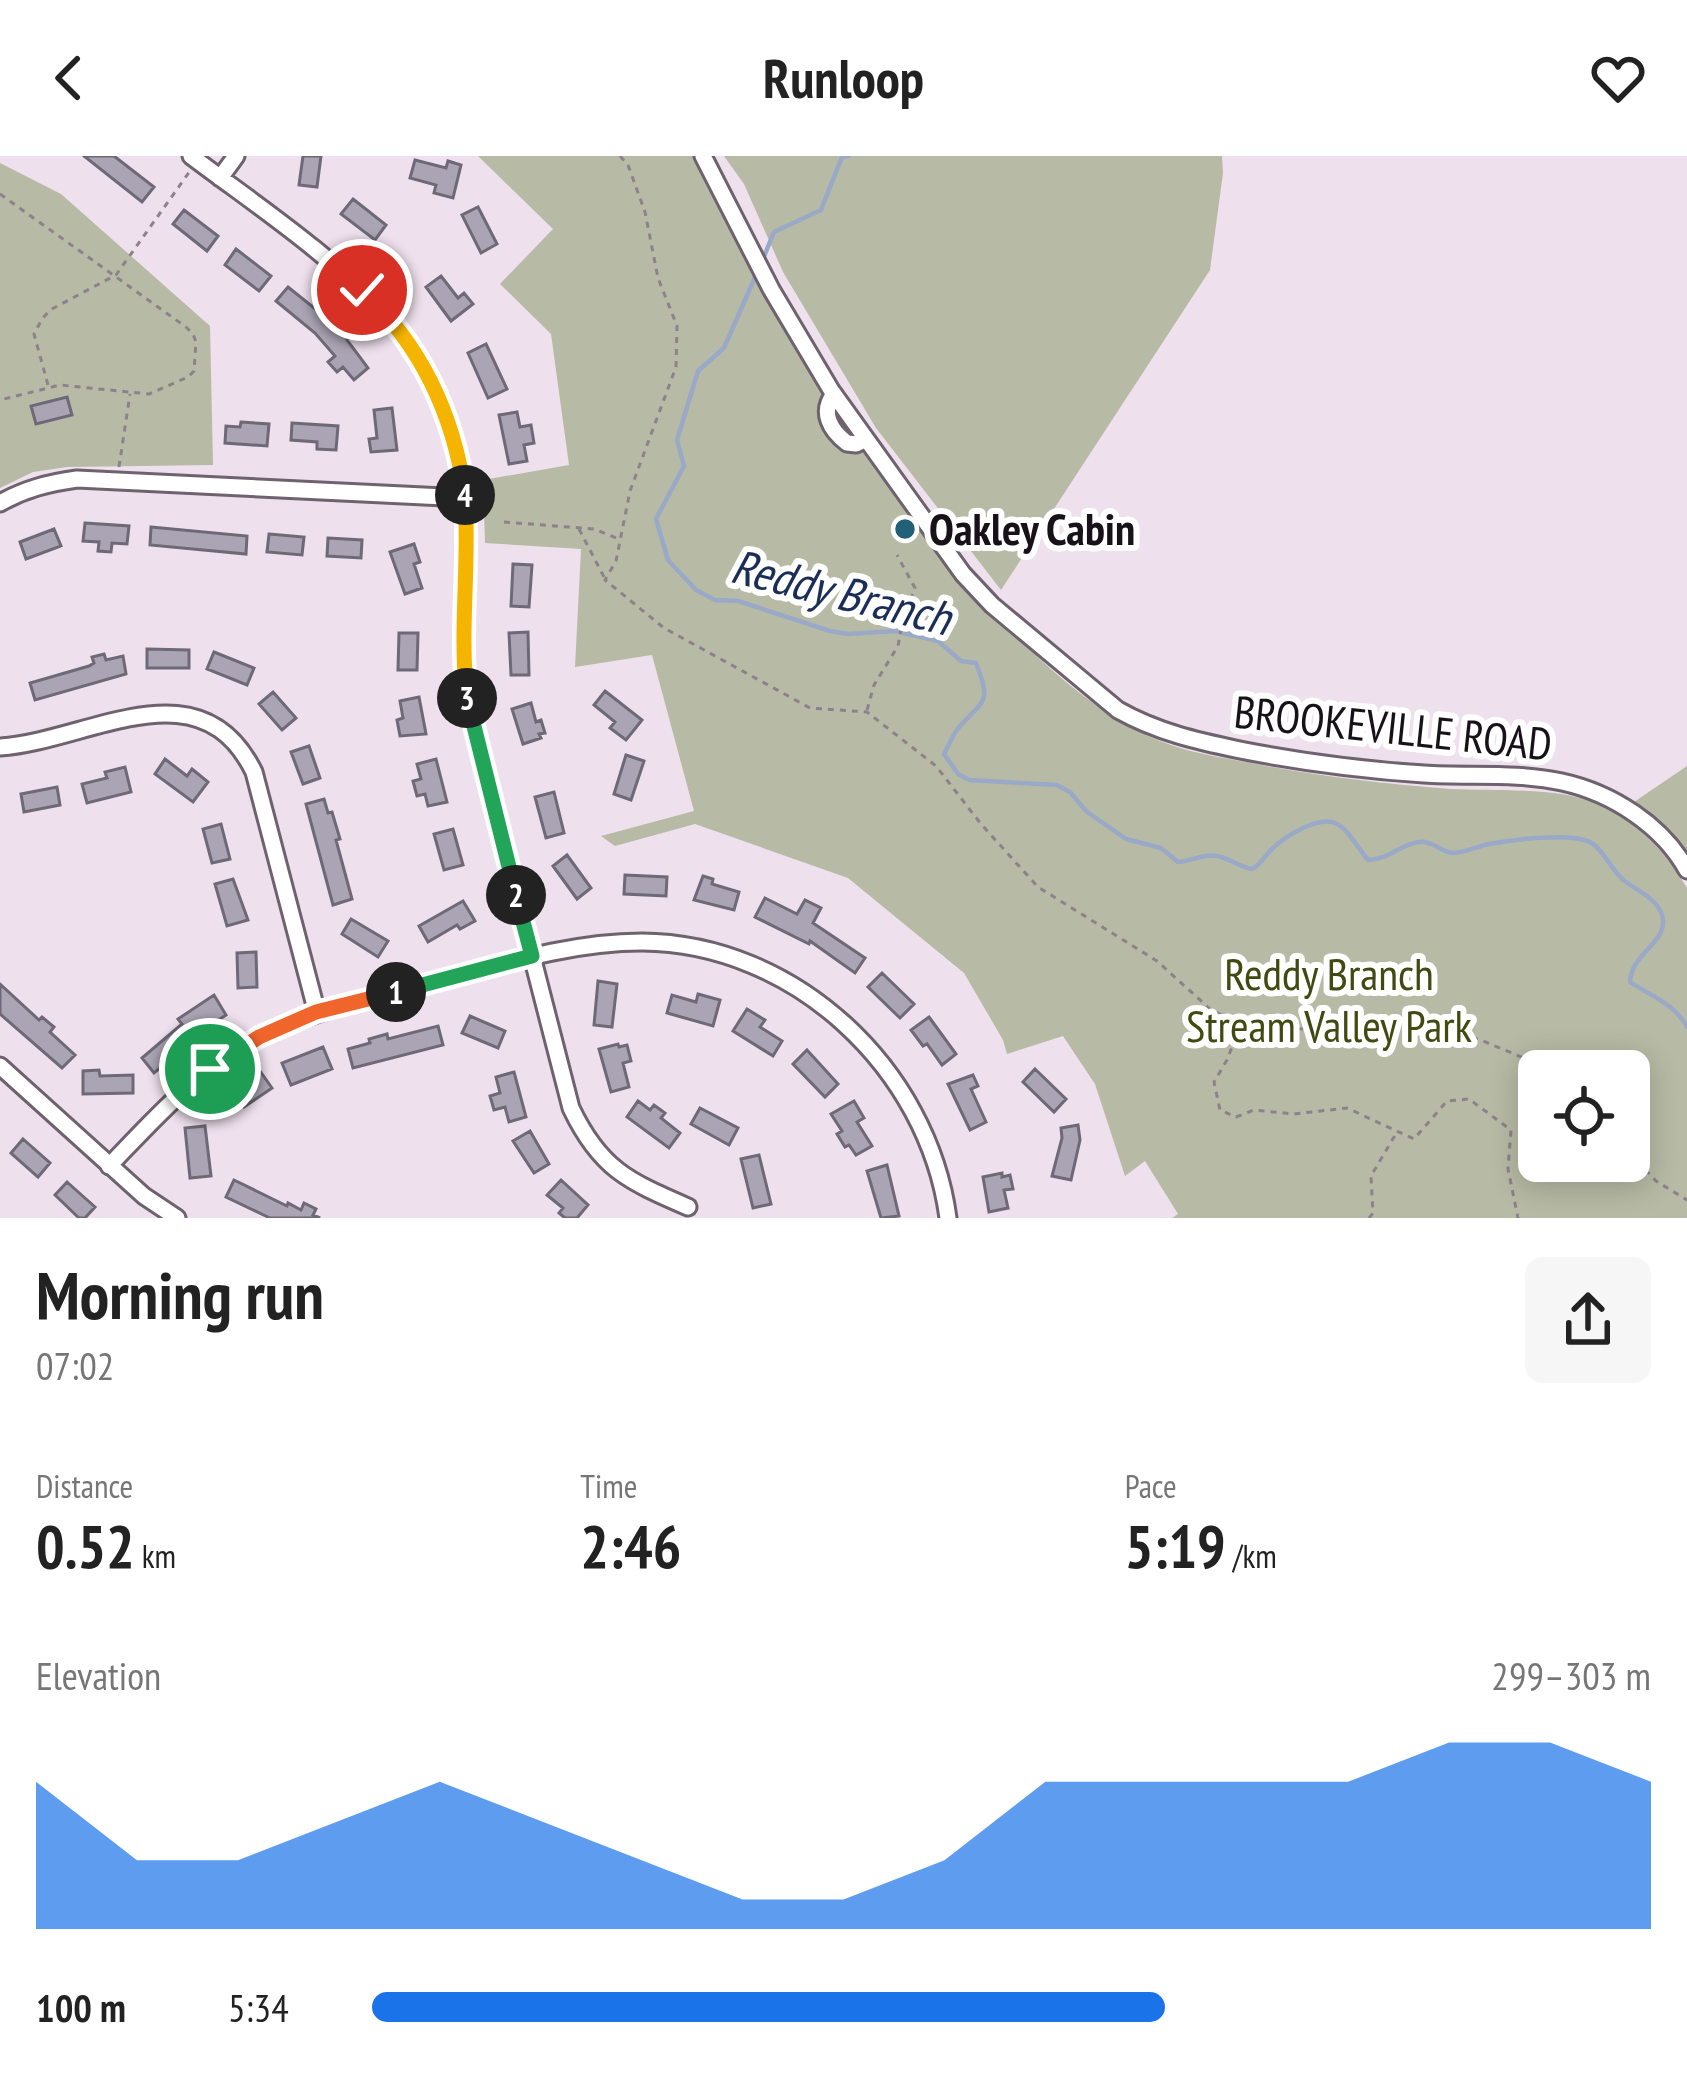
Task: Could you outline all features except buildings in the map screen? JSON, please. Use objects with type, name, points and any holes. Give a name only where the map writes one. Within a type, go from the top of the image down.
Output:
[{"type":"street","points":[[220,178],[236,156]]},
{"type":"street","name":"BROOKEVILLE ROAD","points":[[703,156],[771,289],[834,394],[963,574],[1118,710],[1181,737],[1304,763],[1563,782],[1625,807],[1663,837],[1687,870]]},
{"type":"street","points":[[194,159],[341,270],[375,302],[402,333],[446,413],[460,457],[465,499],[467,703],[572,1108],[586,1139],[605,1162],[645,1189],[688,1207]]},
{"type":"street","points":[[0,502],[47,483],[76,478],[465,499]]},
{"type":"street","points":[[0,747],[27,745],[151,713],[185,714],[224,730],[254,772],[316,1012]]},
{"type":"street","points":[[110,1166],[163,1108],[210,1069],[259,1037],[316,1012],[591,944],[668,944],[727,956],[773,974],[841,1018],[878,1058],[908,1102],[938,1171],[948,1218]]},
{"type":"street","points":[[0,1066],[144,1196],[176,1218]]},
{"type":"path","points":[[605,580],[616,561],[630,491],[676,367],[676,326],[658,278],[645,212],[628,165],[620,156]]},
{"type":"path","points":[[49,387],[34,334],[42,319],[116,274],[194,159]]},
{"type":"path","points":[[0,194],[116,274],[186,327],[196,342],[194,371],[149,394],[60,385],[0,400]]},
{"type":"path","points":[[117,481],[130,392]]},
{"type":"path","points":[[504,522],[594,529],[621,539]]},
{"type":"path","points":[[578,528],[605,580],[664,628],[810,708],[867,712],[935,766],[1038,887],[1157,961],[1210,1010],[1240,1025],[1333,1031],[1406,1016],[1518,1056]]},
{"type":"path","points":[[867,712],[874,685],[899,641],[915,588],[897,555]]},
{"type":"path","points":[[1240,1025],[1214,1082],[1220,1110],[1236,1118],[1254,1110],[1294,1114],[1348,1108],[1414,1139],[1447,1101],[1469,1099],[1511,1130],[1508,1168],[1518,1218]]},
{"type":"path","points":[[1369,1218],[1373,1213],[1371,1176],[1398,1130]]},
{"type":"path","points":[[1650,1175],[1687,1200]]},
{"type":"green space","name":"Reddy Branch Stream Valley Park","points":[[478,156],[700,156],[787,324],[958,554],[950,570],[1052,670],[1109,714],[1171,745],[1201,753],[1375,782],[1544,792],[1595,803],[1624,819],[1669,861],[1687,888],[1687,1218],[1172,1218],[1178,1214],[1145,1161],[1125,1176],[1095,1084],[1063,1036],[1007,1054],[964,973],[848,878],[695,824],[615,846],[601,836],[694,811],[652,655],[575,667],[581,549],[485,543],[483,480],[569,465],[551,334],[500,284],[553,229]]},
{"type":"green space","points":[[724,156],[1222,156],[1210,270],[1001,590],[876,428],[783,272],[744,184]]},
{"type":"green space","points":[[0,163],[61,194],[210,326],[213,465],[67,467],[33,472],[0,488]]},
{"type":"green space","points":[[1687,766],[1687,856],[1668,831],[1631,804]]},
{"type":"waterway","name":"Reddy Branch","points":[[763,259],[774,232],[821,210],[842,157],[849,156]]},
{"type":"waterway","name":"Reddy Branch","points":[[756,275],[724,348],[698,371],[677,440],[684,466],[656,519],[668,560],[696,590],[715,600],[738,601],[830,631],[895,631],[938,641],[961,661],[976,663],[983,686],[983,699],[944,754],[958,774],[969,780],[1057,785],[1126,839],[1161,848],[1178,862],[1216,856],[1252,869],[1293,833],[1328,822],[1344,829],[1368,860],[1419,842],[1453,853],[1541,838],[1590,842],[1621,878],[1658,907],[1662,928],[1636,964],[1630,982],[1669,1006],[1687,1027]]},
{"type":"place","name":"Oakley Cabin","points":[[905,529]]},
{"type":"route","points":[[210,1069],[259,1037],[316,1012],[532,956],[467,703],[463,660],[467,535],[460,457],[425,369],[402,333],[362,290]]}]
